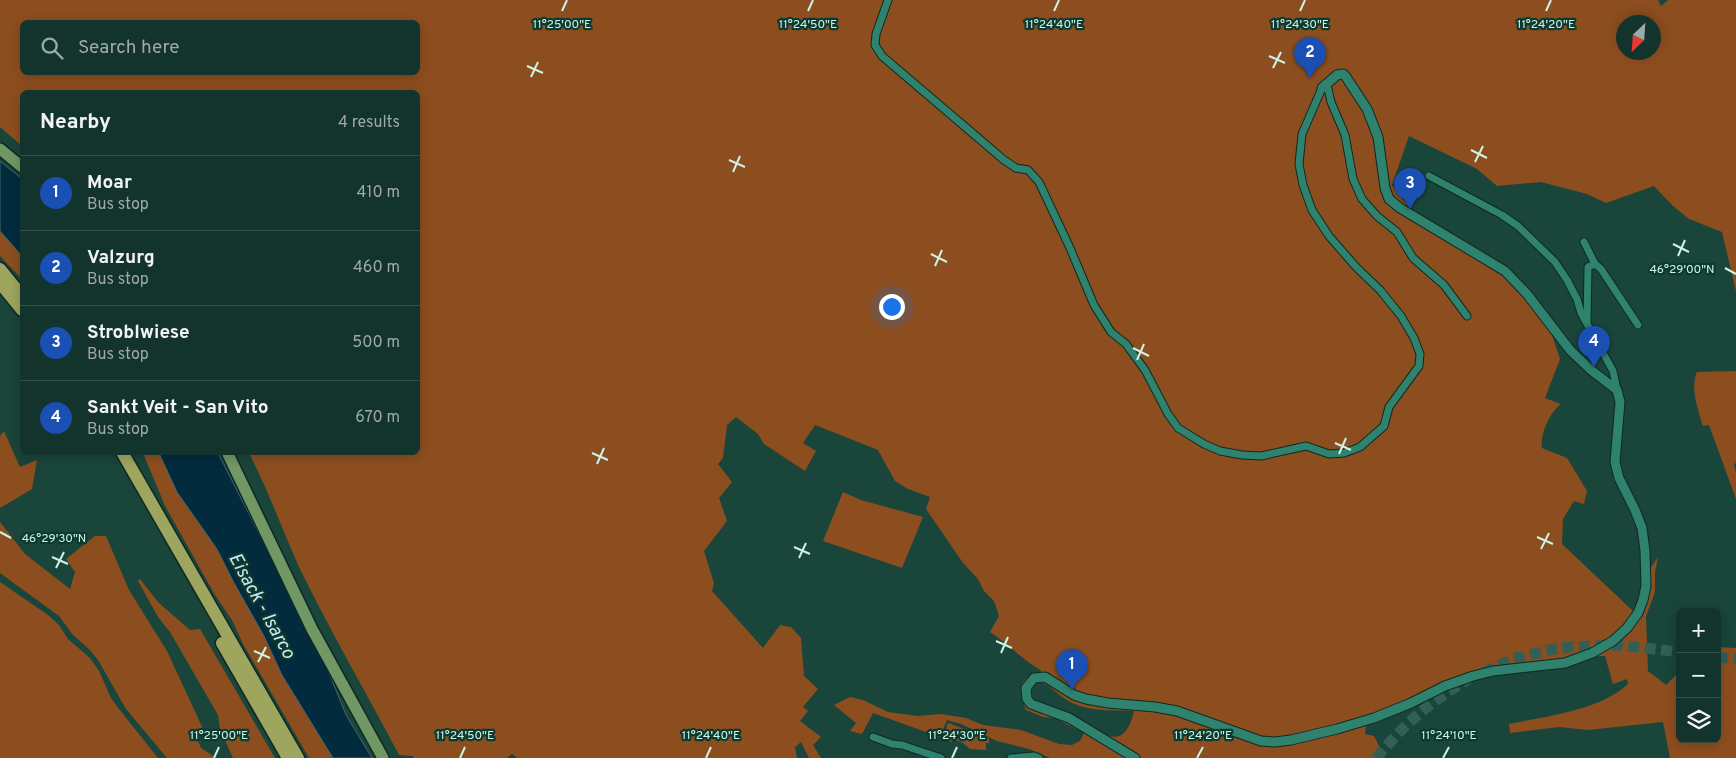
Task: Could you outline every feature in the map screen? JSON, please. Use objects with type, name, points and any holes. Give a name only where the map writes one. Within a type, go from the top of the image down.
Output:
[{"type":"highway","points":[[0,269],[20,294]]},
{"type":"highway","points":[[0,283],[20,308]]},
{"type":"highway","points":[[114,455],[288,758]]},
{"type":"highway","points":[[124,455],[298,758]]},
{"type":"main road","points":[[0,149],[20,164]]},
{"type":"main road","points":[[228,455],[312,629],[383,758]]},
{"type":"street","points":[[888,0],[876,34],[875,45],[882,56],[1004,160],[1016,168],[1028,170],[1039,182],[1094,305],[1111,332],[1126,344],[1146,370],[1168,414],[1178,428],[1204,444],[1220,452],[1242,455],[1261,456],[1306,446],[1329,454],[1344,453],[1360,447],[1384,426],[1389,407],[1419,366],[1420,354],[1414,338],[1401,316],[1380,290],[1356,267],[1329,236],[1312,210],[1303,185],[1299,164],[1302,134],[1323,86],[1337,75],[1343,74],[1367,108],[1378,137],[1385,188],[1389,199],[1400,208],[1505,271],[1527,294],[1570,350],[1591,370],[1617,390]]},
{"type":"street","points":[[1323,86],[1328,89],[1331,102],[1345,134],[1353,178],[1362,199],[1397,232],[1413,258],[1444,285],[1467,316]]},
{"type":"street","points":[[1135,758],[1069,718],[1032,704],[1027,699],[1026,694],[1029,682],[1034,678],[1046,677],[1074,695],[1086,699],[1108,704],[1155,707],[1178,711],[1248,737],[1276,742],[1337,729],[1374,718],[1411,703],[1445,686],[1473,676],[1494,671],[1565,663],[1592,653],[1613,641],[1627,628],[1638,613],[1646,586],[1642,528],[1619,478],[1615,462],[1620,402],[1613,371],[1587,324],[1567,280],[1555,262],[1518,226],[1502,215],[1429,176]]},
{"type":"street","points":[[1584,242],[1595,264],[1601,269],[1638,325]]},
{"type":"street","points":[[1587,324],[1588,267],[1595,264]]},
{"type":"street","points":[[873,736],[892,744],[902,745],[941,758]]},
{"type":"street","points":[[1011,758],[1034,756],[1040,758]]},
{"type":"shaded area","points":[[0,0],[1658,0],[1661,6],[1668,0],[1736,0],[1736,291],[1722,232],[1689,219],[1673,206],[1654,186],[1606,203],[1587,194],[1541,182],[1497,186],[1477,169],[1409,136],[1392,185],[1416,216],[1462,246],[1527,294],[1551,332],[1560,359],[1545,398],[1561,404],[1553,412],[1547,424],[1542,448],[1567,458],[1587,491],[1584,504],[1574,501],[1563,519],[1562,544],[1633,611],[1639,597],[1642,581],[1658,557],[1655,572],[1655,592],[1646,616],[1648,671],[1666,685],[1676,675],[1676,743],[1721,743],[1721,647],[1736,648],[1736,758],[1670,758],[1663,722],[1588,730],[1559,727],[1510,733],[1509,724],[1572,711],[1602,701],[1628,684],[1627,679],[1613,684],[1605,656],[1598,656],[1566,667],[1478,677],[1366,726],[1365,734],[1374,736],[1385,758],[1050,758],[1029,749],[997,741],[961,724],[947,720],[940,737],[873,713],[862,734],[850,731],[856,723],[834,705],[850,697],[863,700],[888,712],[918,716],[941,714],[966,718],[983,725],[1021,730],[1059,744],[1072,745],[1080,741],[1084,733],[1055,718],[1043,717],[1026,710],[1021,696],[1022,685],[1028,677],[1042,671],[990,632],[999,616],[994,601],[984,591],[978,579],[963,563],[926,509],[930,497],[908,489],[895,481],[878,450],[815,425],[803,443],[816,451],[805,471],[764,444],[758,434],[736,417],[727,425],[723,458],[718,464],[732,482],[719,498],[727,521],[704,551],[714,583],[712,591],[763,648],[780,625],[791,627],[801,638],[804,676],[818,689],[803,707],[808,711],[800,721],[821,737],[813,745],[821,758],[809,758],[801,742],[795,747],[797,758],[517,758],[512,754],[507,758],[413,758],[413,756],[399,755],[299,567],[250,455],[420,455],[420,90],[20,90],[20,144],[0,127]],"holes":[[[1039,682],[1065,699],[1081,706],[1098,710],[1134,711],[1129,725],[1117,737],[1109,736],[1067,713],[1033,699],[1031,692],[1035,683]]]},
{"type":"shaded area","points":[[0,231],[20,254],[20,277],[0,256]]},
{"type":"shaded area","points":[[1736,371],[1736,463],[1734,464],[1736,472],[1736,499],[1709,425],[1703,426],[1694,385],[1697,372]]},
{"type":"shaded area","points":[[4,431],[20,467],[37,460],[32,489],[0,508],[0,436]]},
{"type":"shaded area","points":[[144,455],[160,455],[177,492],[217,549],[264,636],[282,675],[333,758],[309,758],[243,644],[232,620],[215,595],[165,506]]},
{"type":"shaded area","points":[[843,492],[861,500],[923,517],[902,568],[823,541]]},
{"type":"shaded area","points":[[0,522],[25,554],[70,589],[75,572],[66,559],[95,536],[106,536],[129,590],[167,651],[204,731],[195,734],[201,748],[216,758],[167,758],[126,709],[98,660],[89,649],[73,635],[59,616],[0,573]]},
{"type":"shaded area","points":[[140,579],[159,603],[190,630],[200,629],[275,758],[233,758],[220,729],[218,715],[170,632],[158,617],[138,581]]},
{"type":"shaded area","points":[[0,582],[48,615],[59,625],[68,639],[90,658],[99,671],[111,698],[158,758],[0,758]]},
{"type":"shaded area","points":[[948,723],[989,738],[989,743],[986,743],[986,750],[970,749],[963,743],[953,739],[951,742],[943,738]]},
{"type":"water","points":[[0,161],[20,177],[20,254],[0,231]]},
{"type":"water","name":"Eisack - Isarco","points":[[160,455],[219,455],[327,668],[346,715],[372,758],[333,758],[282,675],[264,636],[217,549],[177,492]]},
{"type":"tunnel","points":[[1484,672],[1513,659],[1571,647],[1618,645],[1676,652]]},
{"type":"tunnel","points":[[1721,657],[1736,659]]},
{"type":"tunnel","points":[[1376,758],[1397,734],[1419,714],[1442,696],[1469,679]]},
{"type":"place","name":"Valzurg","points":[[1310,78]]},
{"type":"place","name":"Stroblwiese","points":[[1410,209]]},
{"type":"place","name":"Sankt Veit - San Vito","points":[[1594,367]]},
{"type":"place","name":"Moar","points":[[1072,690]]}]
